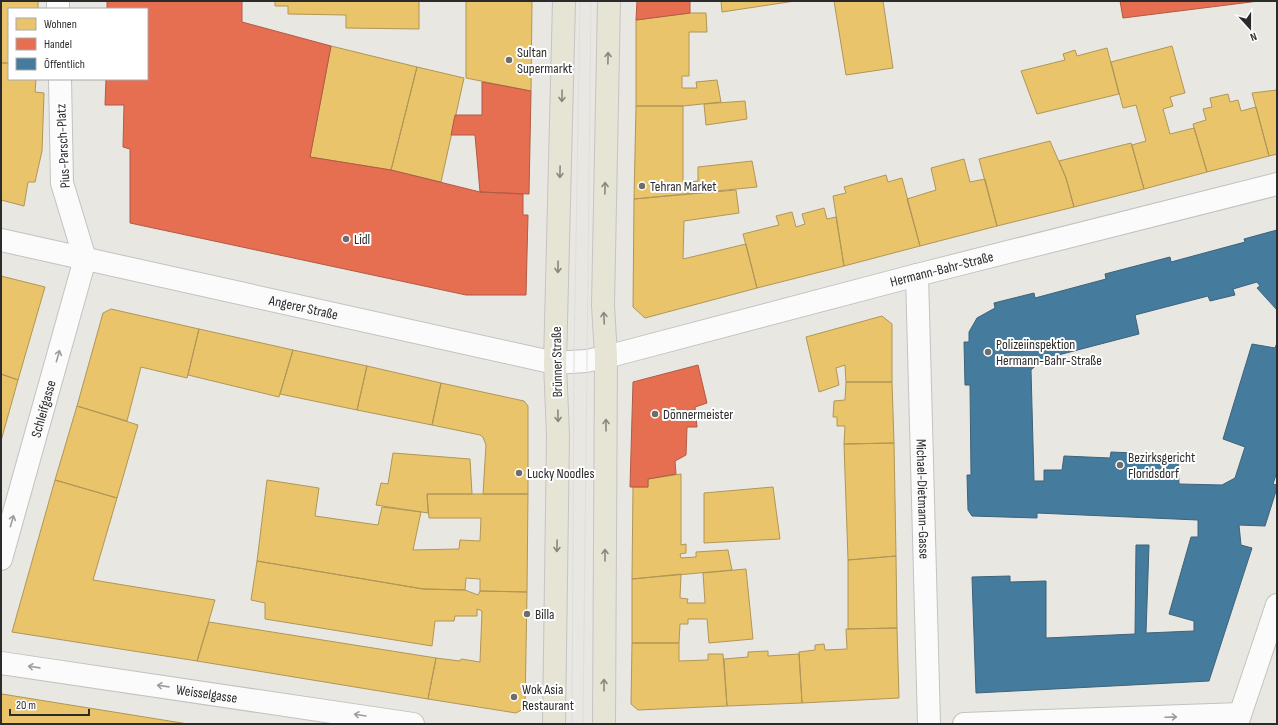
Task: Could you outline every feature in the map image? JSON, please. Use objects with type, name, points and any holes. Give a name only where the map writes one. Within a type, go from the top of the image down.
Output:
[{"type":"main road","name":"Brünner Straße","points":[[554,724],[558,436],[555,363],[564,1]]},
{"type":"main road","points":[[604,724],[606,357],[603,305],[609,1]]},
{"type":"street","name":"Pius-Parsch-Platz","points":[[60,80],[62,182],[85,259]]},
{"type":"street","name":"Hermann-Bahr-Straße","points":[[606,357],[917,274],[1277,184]]},
{"type":"street","name":"Angerer Straße","points":[[1,240],[555,363],[586,361],[606,357]]},
{"type":"street","name":"Schleifgasse","points":[[1,559],[85,259]]},
{"type":"street","name":"Michael-Dietmann-Gasse","points":[[917,274],[929,724]]},
{"type":"street","points":[[964,724],[1239,719],[1277,605]]},
{"type":"street","name":"Weisselgasse","points":[[1,663],[413,724]]},
{"type":"building: Wohnen","points":[[1,1],[38,1],[38,8],[8,8],[8,63],[1,63]]},
{"type":"building: Wohnen","points":[[275,1],[419,1],[419,29],[346,28],[346,15],[288,14],[288,6],[275,6]]},
{"type":"building: Wohnen","points":[[466,1],[532,1],[531,91],[466,78]]},
{"type":"building: Wohnen","points":[[721,1],[795,1],[722,12]]},
{"type":"building: Wohnen","points":[[834,1],[883,1],[893,68],[846,75]]},
{"type":"building: Wohnen","points":[[690,13],[706,13],[707,32],[689,32],[689,76],[682,76],[682,88],[697,88],[696,82],[717,80],[721,102],[683,106],[636,106],[636,20]]},
{"type":"building: Wohnen","points":[[331,46],[417,67],[391,170],[310,157]]},
{"type":"building: Wohnen","points":[[1172,46],[1185,93],[1170,97],[1173,106],[1163,109],[1170,134],[1194,128],[1207,172],[1144,189],[1132,145],[1146,141],[1136,105],[1123,108],[1111,62]]},
{"type":"building: Wohnen","points":[[1107,48],[1119,94],[1037,114],[1021,71],[1065,60],[1063,54],[1075,50],[1077,56]]},
{"type":"building: Wohnen","points":[[1,63],[8,63],[8,80],[36,80],[35,92],[44,93],[42,151],[35,182],[28,182],[24,206],[1,200]]},
{"type":"building: Wohnen","points":[[417,67],[464,78],[441,182],[391,170]]},
{"type":"building: Wohnen","points":[[1277,90],[1277,154],[1269,156],[1252,93]]},
{"type":"building: Wohnen","points":[[1228,94],[1230,102],[1238,100],[1241,111],[1256,107],[1269,156],[1207,172],[1193,124],[1206,120],[1203,109],[1212,107],[1210,98]]},
{"type":"building: Wohnen","points":[[745,101],[747,119],[706,125],[704,104]]},
{"type":"building: Wohnen","points":[[636,106],[683,106],[683,183],[698,181],[698,167],[752,161],[757,187],[634,199]]},
{"type":"building: Wohnen","points":[[1050,141],[1066,178],[1074,207],[997,226],[979,159]]},
{"type":"building: Wohnen","points":[[1131,143],[1144,189],[1074,207],[1066,178],[1059,161]]},
{"type":"building: Wohnen","points":[[964,159],[970,182],[985,179],[997,226],[920,246],[907,199],[936,190],[931,168]]},
{"type":"building: Wohnen","points":[[886,175],[888,182],[902,178],[920,246],[844,266],[833,196],[846,193],[844,187]]},
{"type":"building: Wohnen","points":[[736,190],[739,213],[684,221],[683,259],[746,244],[757,288],[645,318],[633,307],[634,199]]},
{"type":"building: Wohnen","points":[[824,208],[827,219],[836,217],[844,266],[757,288],[743,234],[779,225],[776,216],[792,212],[796,227],[805,224],[802,214]]},
{"type":"building: Wohnen","points":[[1,276],[45,287],[18,380],[1,374]]},
{"type":"building: Wohnen","points":[[111,309],[199,329],[187,378],[141,367],[127,421],[77,406],[103,313]]},
{"type":"building: Wohnen","points":[[882,316],[892,324],[892,382],[846,382],[845,365],[836,368],[839,385],[819,392],[806,337]]},
{"type":"building: Wohnen","points":[[199,329],[293,350],[279,397],[188,375]]},
{"type":"building: Wohnen","points":[[293,350],[367,366],[357,410],[280,394]]},
{"type":"building: Wohnen","points":[[367,366],[441,383],[432,425],[357,410]]},
{"type":"building: Wohnen","points":[[1,374],[18,380],[1,441]]},
{"type":"building: Wohnen","points":[[846,382],[892,382],[894,443],[844,444],[845,426],[837,426],[837,417],[833,417],[834,401],[845,400]]},
{"type":"building: Wohnen","points":[[441,383],[524,401],[528,406],[528,494],[483,494],[486,445],[483,437],[480,435],[432,425]]},
{"type":"building: Wohnen","points":[[77,406],[138,425],[117,498],[55,480]]},
{"type":"building: Wohnen","points":[[894,443],[896,556],[848,560],[844,444]]},
{"type":"building: Wohnen","points":[[393,453],[470,459],[472,494],[427,494],[428,513],[376,505],[381,483],[388,484]]},
{"type":"building: Wohnen","points":[[681,474],[681,545],[686,544],[686,553],[680,554],[681,558],[696,557],[696,552],[728,550],[732,570],[632,579],[633,487],[648,487],[648,479]]},
{"type":"building: Wohnen","points":[[55,480],[117,498],[93,580],[215,600],[197,661],[12,632]]},
{"type":"building: Wohnen","points":[[267,480],[319,488],[315,516],[378,525],[382,507],[421,512],[413,550],[459,549],[460,540],[480,541],[481,518],[429,518],[427,494],[528,494],[527,592],[480,591],[480,579],[466,578],[465,590],[423,589],[257,561]]},
{"type":"building: Wohnen","points":[[773,487],[780,539],[704,543],[704,493]]},
{"type":"building: Wohnen","points":[[896,556],[897,628],[848,629],[848,560]]},
{"type":"building: Wohnen","points":[[257,561],[423,589],[465,590],[478,595],[480,591],[527,592],[525,708],[516,713],[428,699],[436,658],[460,661],[461,659],[480,662],[482,611],[477,609],[477,616],[455,616],[454,621],[435,621],[432,646],[265,619],[265,603],[251,600]]},
{"type":"building: Wohnen","points":[[746,569],[753,639],[709,643],[707,619],[688,619],[688,624],[680,624],[679,643],[632,643],[632,579],[681,574],[680,598],[688,599],[687,603],[705,603],[703,573]]},
{"type":"building: Wohnen","points":[[209,622],[436,658],[428,699],[197,661]]},
{"type":"building: Wohnen","points":[[897,628],[899,698],[802,703],[799,652],[815,650],[815,645],[824,644],[825,650],[847,649],[846,629]]},
{"type":"building: Wohnen","points":[[632,643],[679,643],[679,661],[708,660],[708,654],[723,654],[727,706],[638,710],[631,704]]},
{"type":"building: Wohnen","points":[[768,651],[768,656],[799,654],[802,703],[727,706],[724,659],[748,657],[748,652]]},
{"type":"building: Wohnen","points":[[2,694],[188,724],[1,724]]},
{"type":"building: Handel","points":[[107,1],[242,1],[242,22],[331,46],[310,157],[391,170],[480,192],[523,194],[523,215],[528,215],[526,295],[466,295],[130,223],[130,149],[123,147],[124,105],[105,105],[106,80],[148,80],[148,8],[107,8]]},
{"type":"building: Handel","points":[[637,1],[690,1],[690,13],[636,20]]},
{"type":"building: Handel","points":[[1120,1],[1259,1],[1123,18]]},
{"type":"building: Handel","points":[[482,82],[531,91],[529,194],[480,192],[475,135],[451,135],[455,115],[482,115]]},
{"type":"building: Handel","points":[[698,365],[707,403],[695,407],[697,427],[687,427],[686,455],[675,461],[676,474],[648,479],[648,487],[630,487],[633,382]]},
{"type":"building: Öffentlich","name":"Bezirksgericht Floridsdorf","points":[[1277,230],[1277,310],[1257,288],[1260,286],[1257,282],[1233,289],[1235,295],[1210,301],[1208,296],[1135,315],[1139,334],[1043,359],[1031,370],[1034,481],[1044,481],[1044,470],[1062,470],[1064,456],[1110,458],[1111,452],[1133,453],[1133,458],[1178,460],[1179,484],[1222,485],[1235,478],[1245,447],[1223,439],[1252,344],[1275,348],[1277,343],[1277,472],[1273,484],[1277,485],[1277,488],[1265,526],[1239,525],[1241,545],[1252,548],[1209,681],[976,693],[972,577],[1010,576],[1010,582],[1046,581],[1046,638],[1135,634],[1136,545],[1149,545],[1146,633],[1194,631],[1194,621],[1169,614],[1191,537],[1198,537],[1198,520],[1037,513],[1037,518],[972,516],[968,510],[967,475],[971,475],[970,385],[965,385],[964,342],[969,342],[969,332],[977,318],[995,308],[994,303],[1034,293],[1035,298],[1106,279],[1105,274],[1170,257],[1171,262],[1245,242],[1244,239]]},
{"type":"tram line","points":[[572,724],[574,362],[580,1]]},
{"type":"tram line","points":[[583,724],[591,1]]},
{"type":"place","name":"Sultan Supermarkt","points":[[509,60]]},
{"type":"place","name":"Tehran Market","points":[[642,186]]},
{"type":"place","name":"Lidl","points":[[346,239]]},
{"type":"place","name":"Polizeiinspektion Hermann-Bahr-Straße","points":[[988,352]]},
{"type":"place","name":"Dönnermeister","points":[[655,414]]},
{"type":"place","name":"Bezirksgericht Floridsdorf","points":[[1120,465]]},
{"type":"place","name":"Lucky Noodles","points":[[519,473]]},
{"type":"place","name":"Billa","points":[[527,614]]},
{"type":"place","name":"Wok Asia Restaurant","points":[[514,697]]}]
